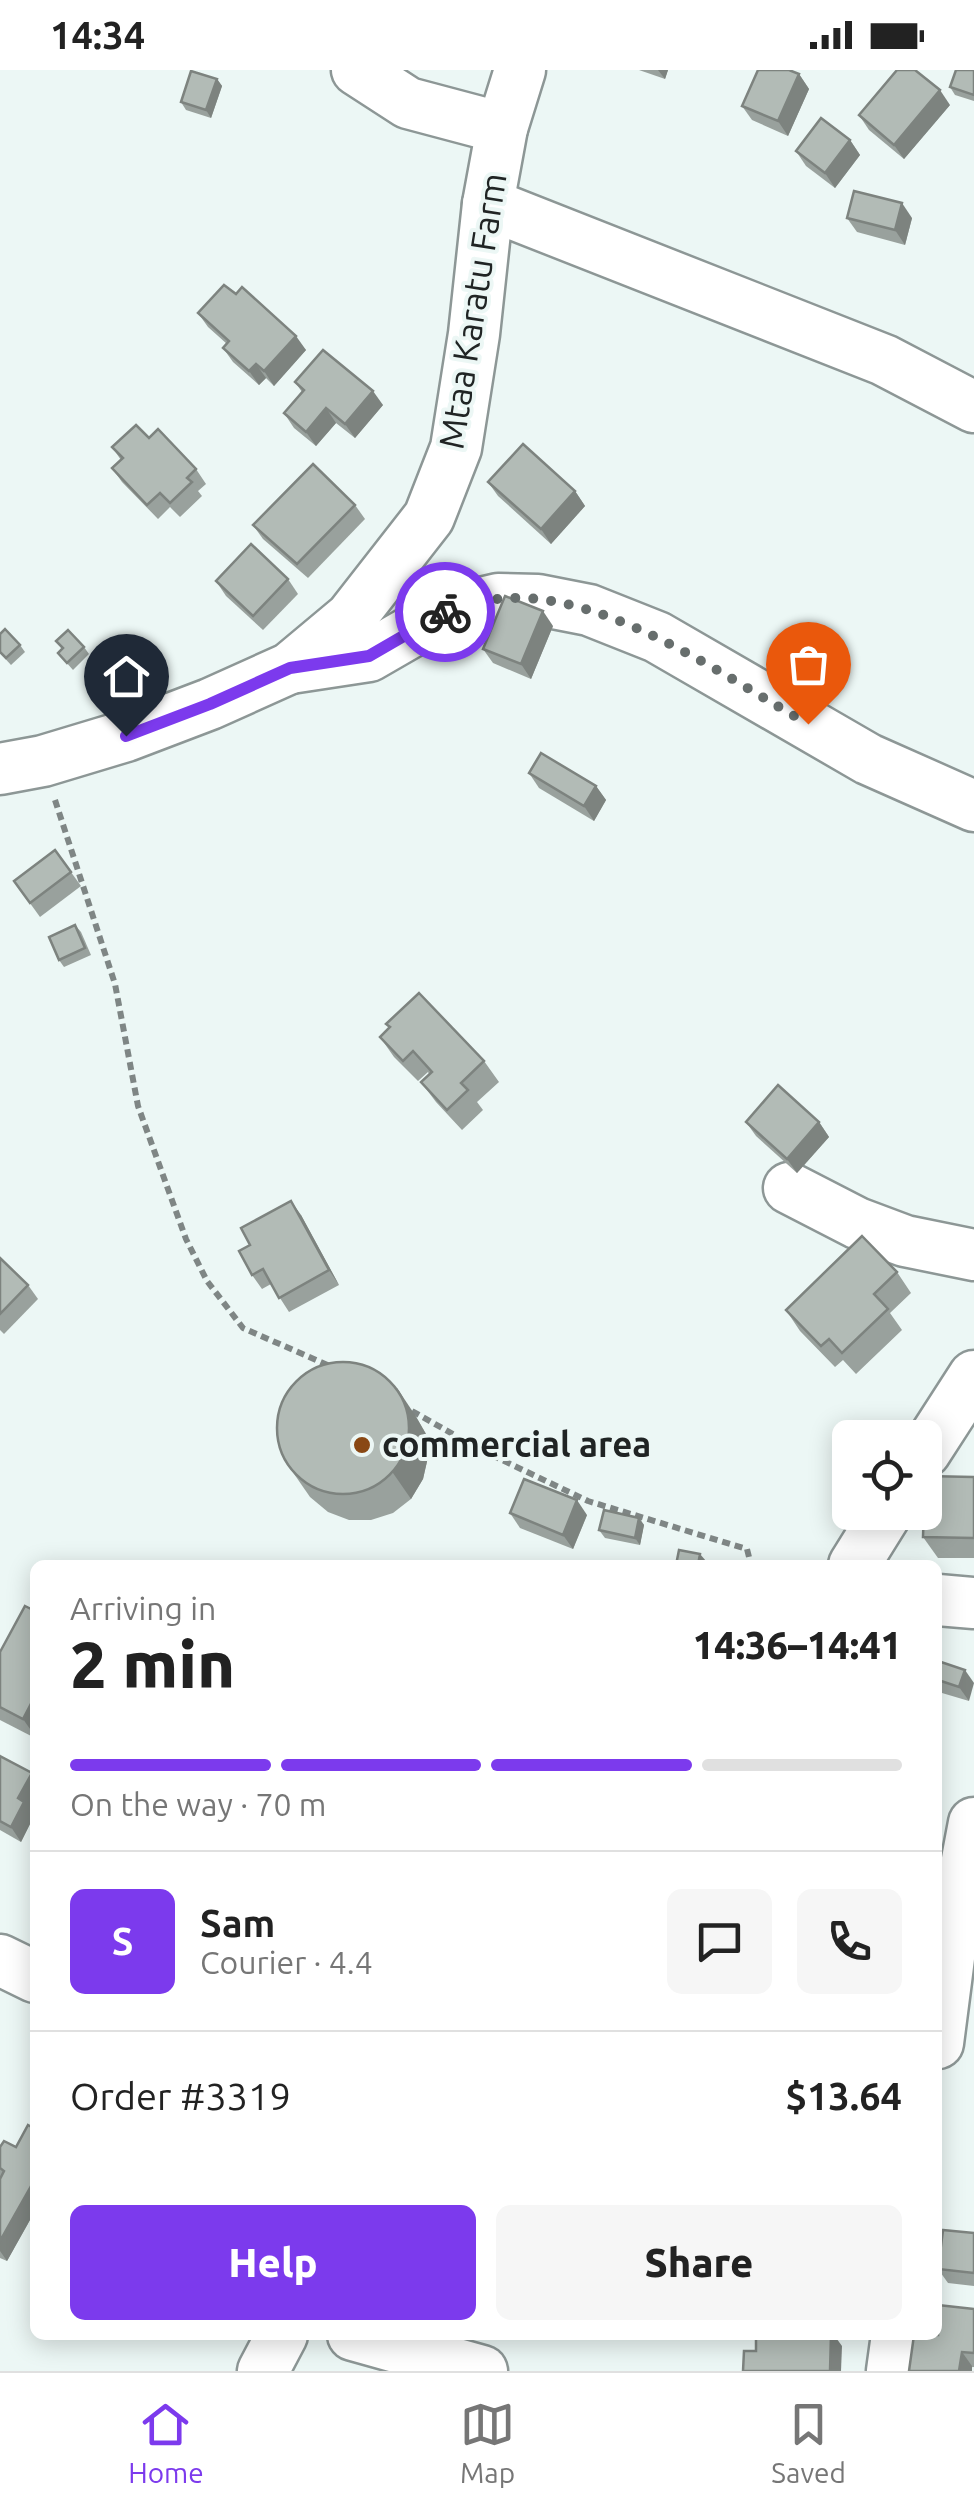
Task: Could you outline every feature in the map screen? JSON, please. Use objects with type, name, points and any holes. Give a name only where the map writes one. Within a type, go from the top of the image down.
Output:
[{"type":"street","points":[[357,70],[408,103],[502,128]]},
{"type":"street","name":"Mtaa Karatu Farm","points":[[21,764],[143,729],[290,668],[351,617],[429,518],[456,448],[474,334],[488,204],[502,128],[520,70]]},
{"type":"street","points":[[488,204],[884,360],[974,406]]},
{"type":"street","points":[[290,668],[369,656],[447,611],[498,599],[572,606],[657,637],[868,759],[974,806]]},
{"type":"street","points":[[789,1188],[856,1223],[905,1241],[974,1255]]},
{"type":"street","points":[[942,1426],[974,1376]]},
{"type":"street","points":[[857,1560],[876,1530]]},
{"type":"street","points":[[942,1600],[974,1604]]},
{"type":"street","points":[[942,2012],[974,1823]]},
{"type":"street","points":[[0,1960],[30,1975]]},
{"type":"street","points":[[263,2371],[279,2340]]},
{"type":"street","points":[[371,2340],[482,2371]]},
{"type":"street","points":[[892,2371],[896,2340]]},
{"type":"path","points":[[21,764],[114,984],[138,1106],[186,1239],[207,1281],[242,1328],[336,1369]]},
{"type":"path","points":[[403,1402],[415,1414],[480,1450],[588,1501],[746,1549],[749,1560]]},
{"type":"building","points":[[758,70],[789,70],[799,74],[778,121],[742,106]]},
{"type":"building","points":[[897,70],[915,70],[940,90],[894,145],[859,115]]},
{"type":"building","points":[[956,70],[974,70],[974,95],[950,87]]},
{"type":"building","points":[[191,71],[217,79],[206,110],[181,102]]},
{"type":"building","points":[[821,118],[850,140],[825,173],[796,151]]},
{"type":"building","points":[[854,191],[902,203],[895,230],[847,218]]},
{"type":"building","points":[[224,285],[236,294],[242,287],[296,336],[264,371],[256,364],[249,371],[223,348],[229,341],[198,313]]},
{"type":"building","points":[[323,350],[373,391],[345,424],[326,408],[306,432],[284,413],[304,390],[295,382]]},
{"type":"building","points":[[136,425],[149,438],[158,429],[196,469],[187,478],[192,482],[170,503],[160,493],[147,505],[112,468],[123,458],[112,447]]},
{"type":"building","points":[[523,444],[575,491],[541,529],[488,482]]},
{"type":"building","points":[[313,464],[355,505],[297,564],[253,525]]},
{"type":"building","points":[[251,544],[288,579],[253,616],[216,581]]},
{"type":"building","points":[[505,596],[543,611],[521,664],[483,649]]},
{"type":"building","points":[[5,629],[20,645],[6,658],[0,652],[0,634]]},
{"type":"building","points":[[68,630],[84,647],[67,663],[58,653],[63,648],[56,641]]},
{"type":"building","points":[[541,753],[596,786],[584,806],[529,773]]},
{"type":"building","points":[[55,850],[71,872],[30,903],[14,881]]},
{"type":"building","points":[[75,925],[85,948],[59,960],[49,937]]},
{"type":"building","points":[[419,993],[484,1061],[461,1083],[468,1090],[447,1110],[421,1082],[432,1072],[413,1051],[403,1061],[380,1037],[390,1027],[386,1024]]},
{"type":"building","points":[[778,1085],[819,1122],[787,1159],[746,1122]]},
{"type":"building","points":[[291,1201],[329,1270],[279,1298],[263,1269],[252,1275],[239,1251],[250,1245],[241,1228]]},
{"type":"building","points":[[862,1236],[897,1272],[874,1294],[888,1309],[842,1353],[829,1339],[821,1346],[786,1310]]},
{"type":"building","points":[[0,1258],[28,1285],[0,1314]]},
{"type":"building","name":"commercial area","points":[[343,1362],[368,1367],[390,1381],[404,1403],[409,1428],[404,1453],[390,1475],[368,1489],[343,1494],[318,1489],[296,1475],[282,1453],[277,1428],[282,1403],[296,1381],[318,1367]]},
{"type":"building","points":[[942,1476],[974,1477],[974,1538],[923,1537],[923,1530],[942,1530]]},
{"type":"building","points":[[524,1479],[577,1500],[563,1535],[510,1513]]},
{"type":"building","points":[[604,1510],[639,1518],[635,1538],[599,1530]]},
{"type":"building","points":[[679,1550],[700,1554],[699,1560],[677,1560]]},
{"type":"building","points":[[25,1606],[30,1608],[30,1706],[23,1719],[0,1707],[0,1652]]},
{"type":"building","points":[[942,1662],[965,1670],[959,1687],[942,1681]]},
{"type":"building","points":[[0,1756],[30,1772],[30,1777],[18,1798],[24,1802],[11,1827],[0,1821]]},
{"type":"building","points":[[30,2126],[30,2188],[0,2241],[0,2179],[4,2171],[0,2168],[0,2147],[4,2141],[16,2147]]},
{"type":"building","points":[[943,2230],[974,2233],[974,2273],[942,2269]]},
{"type":"building","points":[[942,2305],[974,2309],[974,2353],[962,2352],[959,2371],[909,2371],[913,2340],[942,2340]]},
{"type":"building","points":[[756,2340],[831,2340],[830,2371],[743,2371],[744,2351],[756,2351]]},
{"type":"way so far","points":[[445,612],[498,599],[538,600],[589,610],[657,637],[808,724]]},
{"type":"place","name":"commercial area","points":[[362,1445]]},
{"type":"route","points":[[126,736],[290,668],[369,656],[445,612]]}]
